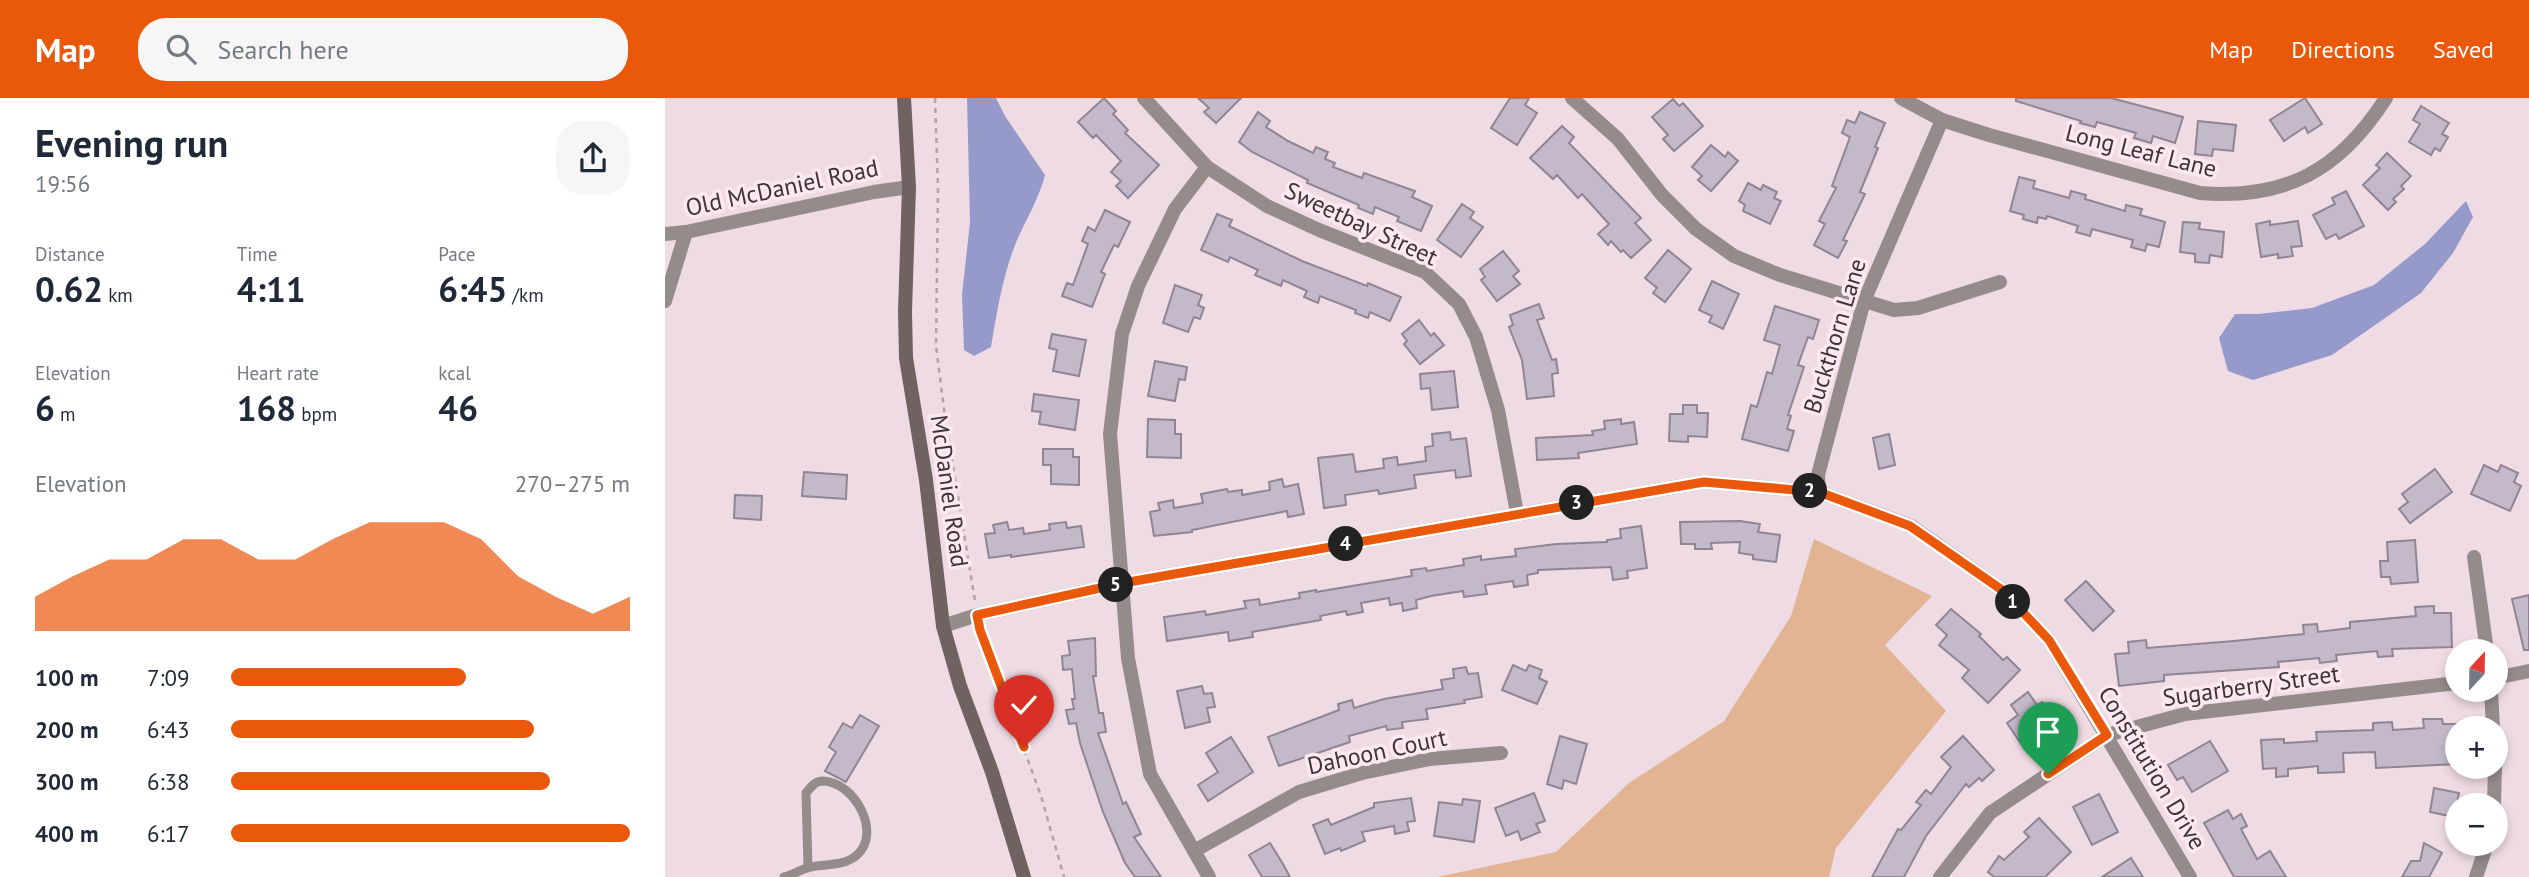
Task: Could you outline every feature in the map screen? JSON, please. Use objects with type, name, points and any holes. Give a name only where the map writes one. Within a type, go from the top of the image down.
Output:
[{"type":"main road","name":"McDaniel Road","points":[[904,98],[909,187],[905,312],[907,358],[926,480],[943,626],[960,686],[985,750],[1024,877]]},
{"type":"street","name":"Sweetbay Street","points":[[1144,98],[1207,167],[1267,206],[1319,230],[1425,272],[1459,304],[1476,337],[1498,410],[1517,513]]},
{"type":"street","points":[[1572,98],[1618,139],[1662,195],[1696,229],[1734,256],[1780,275],[1894,310],[1918,308],[2000,282]]},
{"type":"street","name":"Long Leaf Lane","points":[[1901,98],[1942,120],[2187,190],[2229,196],[2262,192],[2291,183],[2322,168],[2350,146],[2386,98]]},
{"type":"street","name":"Buckthorn Lane","points":[[1819,492],[1818,475],[1864,301],[1942,120]]},
{"type":"street","points":[[1207,167],[1175,209],[1138,286],[1122,334],[1109,434],[1128,658],[1150,774],[1209,877]]},
{"type":"street","name":"Old McDaniel Road","points":[[665,234],[909,187]]},
{"type":"street","points":[[665,301],[686,232]]},
{"type":"street","name":"Constitution Drive","points":[[943,626],[977,615],[1123,583],[1704,482],[1819,492],[1910,526],[2002,590],[2049,640],[2190,877]]},
{"type":"street","points":[[2474,557],[2485,639]]},
{"type":"street","points":[[2508,675],[2529,671]]},
{"type":"street","name":"Sugarberry Street","points":[[1940,877],[1990,813],[2107,735],[2185,714],[2445,684]]},
{"type":"street","name":"Dahoon Court","points":[[1194,851],[1299,793],[1361,774],[1430,759],[1501,753]]},
{"type":"street","points":[[2476,877],[2483,856]]},
{"type":"lane","points":[[784,877],[807,868],[834,865],[856,858],[867,844],[867,822],[854,797],[835,784],[822,781],[814,784],[806,793],[807,868]]},
{"type":"path","points":[[935,98],[938,188],[936,346],[977,615],[980,630],[1041,796],[1064,877]]},
{"type":"shaded area","points":[[1814,539],[1932,596],[1885,645],[1946,711],[1836,848],[1829,877],[1437,877],[1556,852],[1629,783],[1724,721],[1791,616]]},
{"type":"water","points":[[967,98],[996,98],[1045,175],[1008,266],[991,347],[974,356],[964,350],[962,295],[970,222]]},
{"type":"water","points":[[2466,201],[2473,217],[2453,253],[2421,293],[2332,355],[2253,380],[2228,371],[2219,338],[2235,314],[2312,308],[2374,285],[2425,244]]},
{"type":"building","points":[[1104,98],[1116,111],[1113,114],[1128,130],[1125,133],[1159,165],[1128,198],[1116,186],[1121,181],[1111,172],[1121,161],[1096,135],[1093,138],[1078,122]]},
{"type":"building","points":[[1198,98],[1241,98],[1216,123],[1204,112],[1209,108]]},
{"type":"building","points":[[1510,98],[1529,98],[1525,105],[1537,113],[1517,145],[1491,128]]},
{"type":"building","points":[[2016,98],[2111,98],[2183,117],[2175,143],[2153,136],[2151,143],[2134,138],[2136,133],[2097,122],[2095,127],[2080,123],[2081,121],[2016,101]]},
{"type":"building","points":[[2305,98],[2322,124],[2308,133],[2305,127],[2284,141],[2270,120]]},
{"type":"building","points":[[1673,99],[1679,106],[1683,103],[1703,126],[1674,151],[1663,139],[1668,135],[1652,117]]},
{"type":"building","points":[[2421,106],[2449,123],[2442,134],[2448,137],[2440,151],[2435,148],[2431,155],[2409,142],[2420,124],[2413,120]]},
{"type":"building","points":[[1258,112],[1270,121],[1266,127],[1288,141],[1313,153],[1316,147],[1328,152],[1325,159],[1335,163],[1333,167],[1362,178],[1364,173],[1415,191],[1412,197],[1432,206],[1421,231],[1397,221],[1399,217],[1375,207],[1373,214],[1358,208],[1359,205],[1307,183],[1308,180],[1252,152],[1239,142]]},
{"type":"building","points":[[1860,112],[1885,123],[1860,192],[1865,194],[1843,240],[1847,241],[1838,258],[1814,245],[1825,224],[1819,221],[1836,188],[1832,186],[1850,137],[1842,133],[1847,120],[1855,123]]},
{"type":"building","points":[[2198,121],[2236,125],[2233,151],[2213,149],[2212,156],[2195,154]]},
{"type":"building","points":[[1562,126],[1574,137],[1569,143],[1641,218],[1635,223],[1651,240],[1631,258],[1611,241],[1608,245],[1598,234],[1609,224],[1582,194],[1578,198],[1557,175],[1553,179],[1530,158]]},
{"type":"building","points":[[1711,145],[1725,157],[1728,152],[1738,161],[1711,191],[1698,180],[1702,176],[1692,167]]},
{"type":"building","points":[[2387,153],[2411,176],[2401,186],[2404,189],[2393,199],[2396,202],[2388,210],[2363,185],[2380,168],[2376,165]]},
{"type":"building","points":[[2019,177],[2035,181],[2033,188],[2069,198],[2071,191],[2086,195],[2085,199],[2125,211],[2126,205],[2142,209],[2140,215],[2165,222],[2159,247],[2147,244],[2145,251],[2131,247],[2133,240],[2092,229],[2090,236],[2076,232],[2078,226],[2047,216],[2046,219],[2038,217],[2037,223],[2023,219],[2024,215],[2010,211]]},
{"type":"building","points":[[1748,183],[1761,190],[1763,185],[1777,192],[1774,198],[1781,201],[1770,224],[1743,211],[1745,205],[1739,201]]},
{"type":"building","points":[[2346,191],[2364,226],[2339,239],[2336,234],[2326,239],[2313,215],[2335,204],[2332,198]]},
{"type":"building","points":[[1462,204],[1474,212],[1470,218],[1483,227],[1461,257],[1437,240]]},
{"type":"building","points":[[1105,210],[1130,222],[1118,247],[1114,245],[1101,272],[1105,274],[1092,307],[1062,296],[1067,283],[1073,285],[1088,244],[1082,241],[1088,227],[1095,231]]},
{"type":"building","points":[[1217,214],[1232,220],[1229,226],[1302,261],[1401,297],[1390,321],[1370,312],[1368,318],[1355,313],[1356,310],[1320,296],[1318,303],[1304,297],[1307,291],[1283,280],[1281,286],[1255,275],[1258,270],[1230,257],[1228,262],[1201,250]]},
{"type":"building","points":[[2270,221],[2270,225],[2298,221],[2302,246],[2291,247],[2293,256],[2278,258],[2278,254],[2261,257],[2256,224]]},
{"type":"building","points":[[2183,222],[2200,223],[2199,229],[2224,232],[2222,257],[2210,255],[2209,263],[2195,262],[2195,254],[2180,252]]},
{"type":"building","points":[[1668,250],[1691,269],[1665,302],[1653,293],[1657,288],[1645,278]]},
{"type":"building","points":[[1503,251],[1519,271],[1513,276],[1520,284],[1497,301],[1481,280],[1485,277],[1480,269]]},
{"type":"building","points":[[1712,281],[1739,294],[1723,329],[1709,322],[1712,316],[1699,310]]},
{"type":"building","points":[[1175,285],[1202,295],[1198,305],[1204,308],[1200,319],[1194,317],[1188,332],[1163,323]]},
{"type":"building","points":[[1539,304],[1544,318],[1537,320],[1552,360],[1556,359],[1558,373],[1552,374],[1554,396],[1527,399],[1522,360],[1509,327],[1513,325],[1510,315]]},
{"type":"building","points":[[1775,306],[1819,320],[1813,339],[1808,337],[1798,365],[1804,367],[1788,415],[1791,416],[1787,429],[1794,431],[1788,451],[1742,439],[1751,405],[1757,407],[1767,372],[1772,374],[1780,345],[1764,340]]},
{"type":"building","points":[[1419,320],[1431,336],[1434,333],[1444,345],[1420,364],[1404,344],[1407,341],[1402,334]]},
{"type":"building","points":[[1052,334],[1086,340],[1079,376],[1053,371],[1057,350],[1049,348]]},
{"type":"building","points":[[1155,361],[1187,367],[1185,380],[1179,379],[1175,401],[1148,396]]},
{"type":"building","points":[[1454,371],[1458,407],[1432,410],[1430,388],[1421,389],[1420,374]]},
{"type":"building","points":[[1034,394],[1079,400],[1075,430],[1039,424],[1041,412],[1032,411]]},
{"type":"building","points":[[1683,405],[1697,405],[1697,413],[1708,413],[1707,437],[1688,436],[1688,442],[1669,441],[1670,414],[1683,414]]},
{"type":"building","points":[[1148,419],[1175,420],[1175,434],[1181,434],[1181,458],[1147,457]]},
{"type":"building","points":[[1621,419],[1621,424],[1634,422],[1637,444],[1578,453],[1579,458],[1537,460],[1536,438],[1593,435],[1592,431],[1605,429],[1604,421]]},
{"type":"building","points":[[1450,432],[1451,440],[1466,438],[1471,476],[1456,478],[1455,470],[1414,475],[1416,488],[1379,494],[1378,490],[1345,495],[1346,505],[1324,508],[1318,458],[1353,454],[1356,472],[1384,468],[1383,459],[1397,457],[1398,465],[1426,461],[1425,447],[1433,446],[1432,434]]},
{"type":"building","points":[[1889,434],[1895,465],[1879,469],[1873,438]]},
{"type":"building","points":[[1043,449],[1073,449],[1073,457],[1079,457],[1079,485],[1051,484],[1051,465],[1043,465]]},
{"type":"building","points":[[2484,465],[2498,472],[2501,465],[2518,473],[2514,482],[2521,486],[2510,511],[2471,494]]},
{"type":"building","points":[[2435,469],[2452,492],[2410,523],[2399,509],[2408,502],[2402,494]]},
{"type":"building","points":[[804,472],[847,475],[846,499],[802,496]]},
{"type":"building","points":[[1282,479],[1284,487],[1298,484],[1304,514],[1288,517],[1287,511],[1192,532],[1154,536],[1150,512],[1160,510],[1158,503],[1173,500],[1174,508],[1203,503],[1201,494],[1227,489],[1228,492],[1242,490],[1242,495],[1270,490],[1269,482]]},
{"type":"building","points":[[735,495],[762,496],[761,520],[734,518]]},
{"type":"building","points":[[1740,521],[1760,524],[1758,532],[1780,535],[1776,562],[1753,559],[1753,555],[1739,553],[1740,542],[1711,543],[1712,549],[1695,549],[1695,544],[1681,544],[1680,522]]},
{"type":"building","points":[[1007,522],[1009,530],[1023,528],[1024,534],[1050,530],[1049,524],[1066,522],[1067,528],[1081,526],[1084,547],[989,558],[985,534],[995,533],[993,525]]},
{"type":"building","points":[[1641,526],[1647,568],[1627,571],[1628,578],[1613,580],[1611,567],[1538,570],[1538,573],[1527,575],[1528,585],[1514,587],[1513,581],[1485,585],[1487,594],[1464,597],[1463,591],[1431,596],[1416,600],[1417,608],[1403,611],[1402,603],[1390,605],[1389,598],[1361,603],[1363,612],[1347,615],[1346,611],[1320,616],[1321,620],[1252,632],[1253,637],[1229,641],[1228,632],[1167,641],[1164,617],[1205,611],[1206,615],[1246,608],[1244,601],[1259,599],[1260,605],[1300,598],[1299,593],[1412,576],[1411,570],[1426,568],[1427,571],[1464,565],[1463,559],[1516,556],[1515,549],[1607,542],[1621,538],[1620,529]]},
{"type":"building","points":[[2415,540],[2418,582],[2391,584],[2390,577],[2381,577],[2380,561],[2388,561],[2387,542]]},
{"type":"building","points":[[2086,581],[2114,611],[2093,631],[2065,600]]},
{"type":"building","points":[[2529,595],[2529,650],[2524,650],[2512,599]]},
{"type":"building","points":[[2434,606],[2434,613],[2451,613],[2452,639],[2445,639],[2445,647],[2392,649],[2393,656],[2378,657],[2377,651],[2336,655],[2337,661],[2320,663],[2319,658],[2278,662],[2279,667],[2164,675],[2164,681],[2119,686],[2115,654],[2129,653],[2128,642],[2146,640],[2147,648],[2304,634],[2303,625],[2317,624],[2318,632],[2350,628],[2350,622],[2416,616],[2415,607]]},
{"type":"building","points":[[1951,609],[1981,634],[1979,636],[2003,660],[2007,657],[2020,670],[1988,703],[1962,678],[1969,670],[1939,645],[1947,635],[1936,625]]},
{"type":"building","points":[[1095,638],[1096,676],[1093,676],[1099,713],[1103,713],[1106,732],[1098,733],[1123,804],[1126,802],[1141,834],[1134,837],[1161,877],[1135,877],[1125,863],[1103,812],[1076,723],[1069,724],[1066,710],[1074,709],[1072,699],[1075,699],[1072,669],[1063,670],[1062,656],[1070,655],[1068,641]]},
{"type":"building","points":[[1513,665],[1526,671],[1529,665],[1542,670],[1539,678],[1547,682],[1537,704],[1502,690]]},
{"type":"building","points":[[1466,667],[1468,674],[1478,673],[1482,697],[1464,700],[1465,703],[1426,709],[1428,719],[1402,722],[1403,728],[1387,730],[1386,726],[1349,736],[1350,742],[1279,766],[1268,737],[1339,710],[1338,704],[1352,700],[1354,708],[1384,699],[1443,689],[1441,680],[1454,678],[1453,669]]},
{"type":"building","points":[[1202,686],[1204,694],[1212,693],[1215,707],[1207,708],[1210,722],[1185,728],[1177,691]]},
{"type":"building","points":[[2028,692],[2037,705],[2042,702],[2055,721],[2022,745],[2007,723],[2018,715],[2011,705]]},
{"type":"building","points":[[860,715],[879,726],[846,782],[825,771],[836,752],[829,747],[843,723],[852,728]]},
{"type":"building","points":[[2423,719],[2442,719],[2445,724],[2445,765],[2376,768],[2375,752],[2343,753],[2344,772],[2318,773],[2318,766],[2288,769],[2288,776],[2276,777],[2276,768],[2263,769],[2261,740],[2284,739],[2284,743],[2317,741],[2316,732],[2373,730],[2373,723],[2392,722],[2393,730],[2424,728]]},
{"type":"building","points":[[1560,736],[1587,744],[1576,784],[1564,780],[1562,789],[1547,784]]},
{"type":"building","points":[[1963,736],[1994,770],[1982,781],[1979,778],[1969,787],[1966,784],[1926,836],[1904,877],[1872,877],[1898,829],[1901,830],[1921,805],[1916,802],[1926,790],[1931,794],[1951,767],[1941,757]]},
{"type":"building","points":[[1231,737],[1253,772],[1208,801],[1198,785],[1218,772],[1206,753]]},
{"type":"building","points":[[2210,741],[2228,771],[2192,792],[2183,777],[2177,780],[2168,765]]},
{"type":"building","points":[[2434,788],[2459,793],[2445,793],[2445,815],[2430,812]]},
{"type":"building","points":[[1534,793],[1545,821],[1536,824],[1540,832],[1521,840],[1518,831],[1506,836],[1495,808]]},
{"type":"building","points":[[2099,794],[2118,832],[2092,845],[2073,807]]},
{"type":"building","points":[[1411,798],[1415,821],[1407,822],[1409,831],[1395,834],[1394,826],[1362,832],[1365,841],[1325,854],[1313,825],[1328,819],[1331,825],[1374,807],[1374,803]]},
{"type":"building","points":[[1463,799],[1480,801],[1474,842],[1434,836],[1439,802],[1462,805]]},
{"type":"building","points":[[2228,810],[2233,819],[2241,814],[2247,826],[2241,829],[2257,859],[2270,851],[2286,877],[2234,877],[2204,823]]},
{"type":"building","points":[[2039,818],[2071,852],[2045,877],[1994,877],[1988,872],[1999,856],[2004,860],[2029,837],[2024,832]]},
{"type":"building","points":[[1270,843],[1290,877],[1262,877],[1249,855]]},
{"type":"building","points":[[2424,843],[2442,853],[2429,877],[2402,877],[2411,861],[2420,861]]},
{"type":"building","points":[[2131,858],[2143,877],[2102,877]]},
{"type":"route","points":[[1024,747],[980,630],[977,615],[1123,583],[1704,482],[1819,492],[1910,526],[2002,590],[2049,640],[2107,735],[2048,774]]}]
